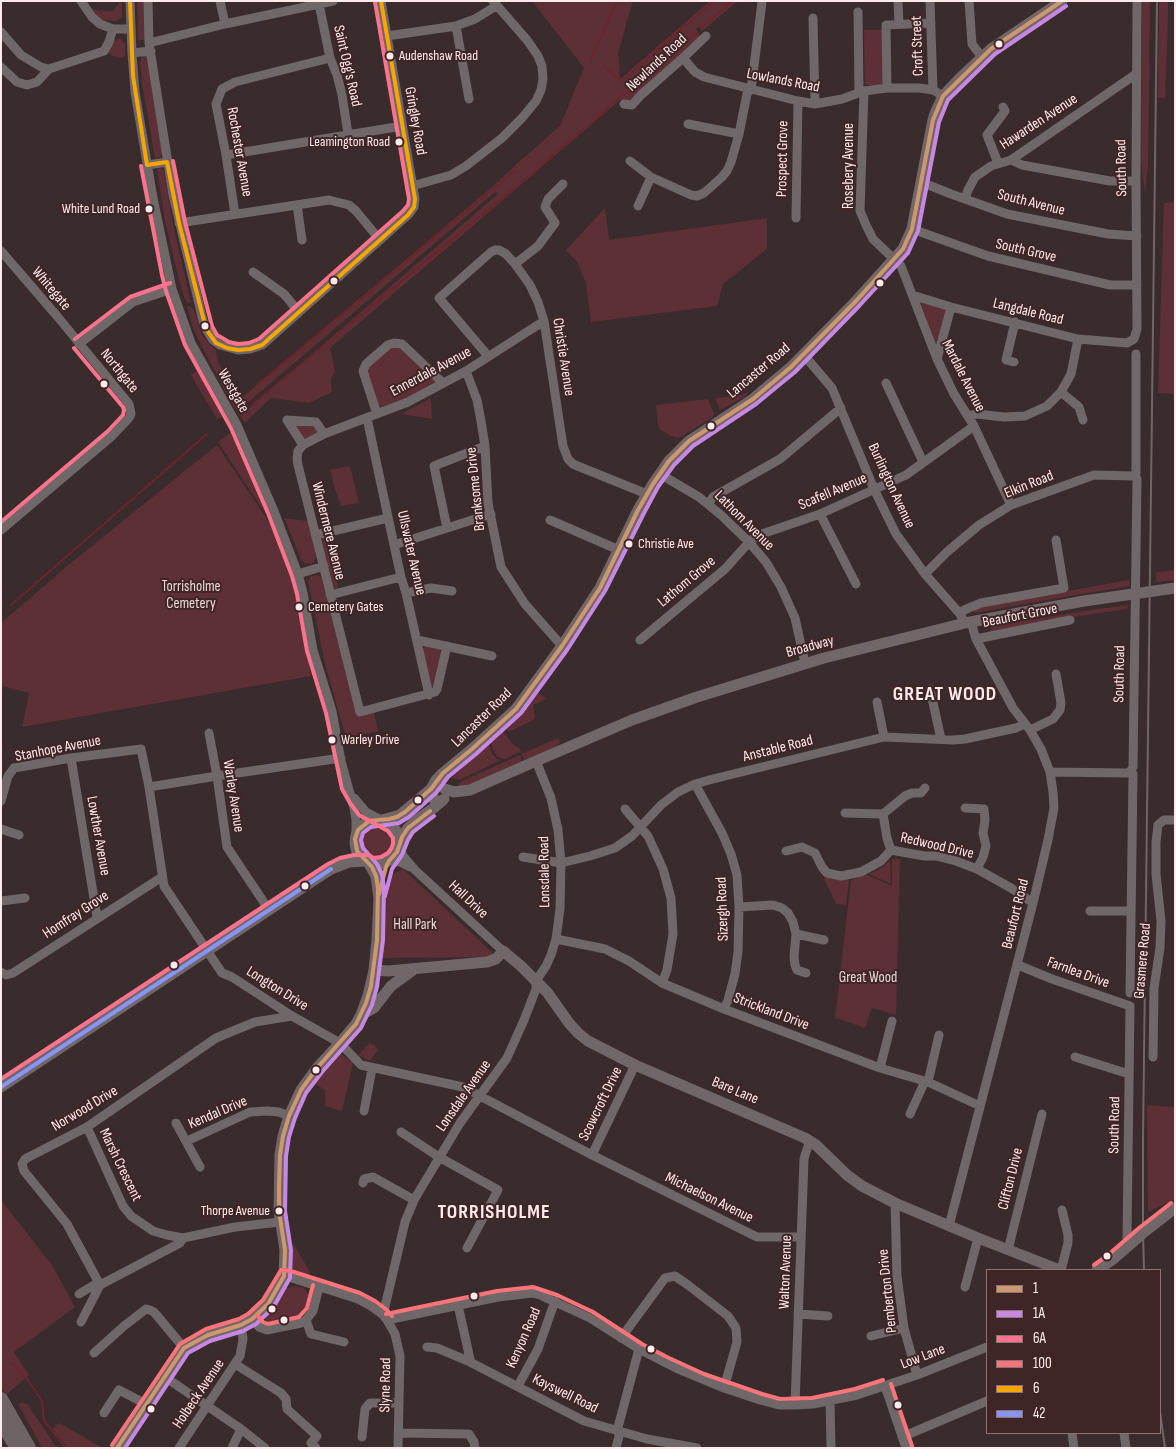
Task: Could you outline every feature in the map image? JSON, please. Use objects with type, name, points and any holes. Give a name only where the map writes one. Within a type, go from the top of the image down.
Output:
[{"type":"highway","points":[[1,1398],[29,1448]]},
{"type":"highway","points":[[1,1422],[16,1448]]},
{"type":"main road","name":"Lancaster Road","points":[[382,820],[400,815],[431,788],[440,776],[516,709],[562,646],[600,588],[647,494],[675,454],[689,441],[753,400],[791,367],[903,249],[912,229],[936,111],[944,96],[997,44],[1062,1]]},
{"type":"main road","name":"Broadway","points":[[444,794],[454,800],[467,794],[470,790],[632,720],[696,697],[805,663],[966,620],[1175,588]]},
{"type":"main road","name":"Lancaster Road","points":[[444,794],[446,778],[455,764]]},
{"type":"main road","points":[[431,788],[430,796],[438,802],[444,794]]},
{"type":"main road","points":[[399,844],[408,828],[416,820],[435,808],[444,794]]},
{"type":"main road","points":[[1,1087],[331,869],[345,856],[358,830],[369,821],[382,820],[393,827],[399,836],[397,852],[389,861],[382,879],[374,970],[361,1015],[340,1044],[317,1068],[301,1090],[289,1116],[283,1136],[280,1155],[279,1211],[285,1250],[284,1276],[268,1304],[252,1319],[241,1325],[208,1335],[184,1348],[117,1448]]},
{"type":"main road","points":[[355,838],[357,851],[376,876],[379,898]]},
{"type":"main road","points":[[331,869],[349,862],[379,864],[389,861]]},
{"type":"main road","points":[[374,970],[415,969],[492,961],[503,951]]},
{"type":"main road","name":"Bare Lane","points":[[503,951],[547,992],[569,1023],[588,1041],[635,1066],[772,1123],[810,1141],[862,1186],[895,1203],[1057,1269]]},
{"type":"main road","points":[[361,1015],[374,1008],[391,986],[415,969]]},
{"type":"main road","points":[[1098,1269],[1175,1208]]},
{"type":"street","points":[[81,1],[96,22],[113,29],[131,29]]},
{"type":"street","name":"Westgate","points":[[130,1],[135,90],[147,165],[172,289],[191,343],[237,426],[274,511],[298,574],[314,650],[332,711],[356,820],[355,838]]},
{"type":"street","points":[[148,1],[150,47],[167,162],[179,223],[203,321],[213,340],[220,345],[238,350],[262,345],[380,240],[349,205],[329,200],[179,223]]},
{"type":"street","points":[[220,1],[225,24]]},
{"type":"street","points":[[132,53],[225,24],[333,1]]},
{"type":"street","name":"Gringley Road","points":[[380,240],[408,215],[414,207],[415,199],[381,1]]},
{"type":"street","points":[[898,1],[899,24]]},
{"type":"street","name":"Croft Street","points":[[930,1],[933,90]]},
{"type":"street","points":[[969,1],[972,44],[982,57]]},
{"type":"street","name":"South Road","points":[[1136,335],[1137,1]]},
{"type":"street","points":[[630,161],[651,178],[697,196],[704,193],[727,171],[739,134],[750,89],[762,2]]},
{"type":"street","points":[[387,36],[456,26],[475,19],[495,3],[538,56],[542,66],[543,79],[536,101],[502,138],[466,166],[451,175],[412,186]]},
{"type":"street","name":"Saint Ogg's Road","points":[[319,4],[330,58],[342,95],[348,134]]},
{"type":"street","name":"Rosebery Avenue","points":[[858,12],[862,92],[860,211],[873,239],[894,259]]},
{"type":"street","points":[[813,18],[816,104]]},
{"type":"street","points":[[887,88],[886,25],[931,23]]},
{"type":"street","points":[[456,26],[467,100]]},
{"type":"street","points":[[1,66],[17,82],[27,85],[37,82],[49,69],[104,51],[113,29]]},
{"type":"street","points":[[1,32],[21,55],[41,67],[49,69]]},
{"type":"street","name":"Newlands Road","points":[[624,104],[632,105],[640,95],[706,36]]},
{"type":"street","name":"Rochester Avenue","points":[[236,214],[216,104],[222,89],[235,82],[330,58]]},
{"type":"street","name":"Lowlands Road","points":[[683,58],[695,72],[704,77],[816,104],[842,99],[862,92],[887,88],[933,90],[944,96]]},
{"type":"street","name":"Hawarden Avenue","points":[[965,199],[975,177],[998,162],[1011,160],[1136,74]]},
{"type":"street","name":"Prospect Grove","points":[[796,218],[798,101]]},
{"type":"street","points":[[998,162],[987,135],[1005,111],[1003,106]]},
{"type":"street","points":[[688,124],[739,134]]},
{"type":"street","points":[[226,155],[402,126]]},
{"type":"street","points":[[1011,160],[1022,166],[1110,181],[1136,181]]},
{"type":"street","points":[[147,165],[167,162]]},
{"type":"street","points":[[638,206],[651,178]]},
{"type":"street","name":"South Avenue","points":[[921,182],[1008,214],[1108,234],[1137,236]]},
{"type":"street","points":[[515,264],[538,246],[555,222],[545,206],[548,199],[563,184]]},
{"type":"street","points":[[297,205],[302,240]]},
{"type":"street","name":"South Grove","points":[[912,229],[988,256],[1110,284],[1137,285]]},
{"type":"street","name":"Christie Avenue","points":[[488,356],[439,298],[495,250],[503,252],[515,264],[530,285],[538,302],[544,321],[563,446],[568,459],[573,464],[647,494]]},
{"type":"street","name":"Whitegate","points":[[1,251],[79,344]]},
{"type":"street","name":"Mardale Avenue","points":[[894,259],[901,266],[937,359],[954,394],[974,426],[1011,505]]},
{"type":"street","points":[[253,272],[284,294],[299,312]]},
{"type":"street","name":"Northgate","points":[[1,530],[112,436],[130,418],[129,404],[79,344],[133,302],[172,289]]},
{"type":"street","name":"Langdale Road","points":[[912,295],[952,307],[1078,338],[1127,343],[1136,335]]},
{"type":"street","points":[[937,359],[952,307]]},
{"type":"street","name":"Ennerdale Avenue","points":[[303,445],[324,434],[408,402],[466,371],[544,321]]},
{"type":"street","points":[[996,358],[1010,361],[1015,322]]},
{"type":"street","points":[[968,416],[977,414],[1004,417],[1025,416],[1046,406],[1061,392],[1071,374],[1078,338]]},
{"type":"street","points":[[377,414],[363,371],[366,364],[388,345],[394,343],[402,344],[443,383]]},
{"type":"street","name":"Burlington Avenue","points":[[803,354],[829,384],[841,408],[874,489],[896,534],[925,574],[966,620]]},
{"type":"street","name":"South Road","points":[[1130,993],[1133,774],[1130,772],[1133,767],[1137,479],[1134,476],[1136,473],[1136,354]]},
{"type":"street","name":"Branksome Drive","points":[[466,371],[477,400],[485,446],[488,503],[501,567],[525,604],[562,646]]},
{"type":"street","points":[[886,383],[923,462]]},
{"type":"street","points":[[1061,392],[1079,407],[1083,420]]},
{"type":"street","points":[[708,504],[713,497],[780,459],[841,408]]},
{"type":"street","name":"Ullswater Avenue","points":[[367,418],[401,577],[430,694]]},
{"type":"street","points":[[303,445],[287,420],[316,422],[324,434]]},
{"type":"street","name":"Scafell Avenue","points":[[749,542],[762,534],[820,514],[906,475],[974,426]]},
{"type":"street","name":"Windermere Avenue","points":[[303,445],[298,451],[298,465],[360,712],[430,694]]},
{"type":"street","points":[[447,528],[434,466],[485,446]]},
{"type":"street","name":"Lathom Avenue","points":[[660,474],[708,504],[726,519],[766,562],[786,597],[795,618],[805,663]]},
{"type":"street","name":"Elkin Road","points":[[925,574],[947,552],[979,525],[1011,505],[1094,475],[1134,476]]},
{"type":"street","points":[[394,545],[491,514]]},
{"type":"street","points":[[820,514],[856,584]]},
{"type":"street","points":[[316,535],[388,518]]},
{"type":"street","points":[[550,520],[619,550]]},
{"type":"street","points":[[966,620],[964,610],[981,603],[1064,588],[1056,540]]},
{"type":"street","name":"Lathom Grove","points":[[640,640],[725,569],[749,542]]},
{"type":"street","points":[[298,574],[324,566]]},
{"type":"street","points":[[330,595],[401,577]]},
{"type":"street","points":[[406,593],[431,588],[452,591]]},
{"type":"street","name":"Beaufort Road","points":[[949,1226],[1018,965],[1054,808],[1050,772],[1041,749],[1028,727],[1013,708],[966,620]]},
{"type":"street","name":"Beaufort Grove","points":[[976,639],[1070,620]]},
{"type":"street","points":[[417,640],[492,656]]},
{"type":"street","points":[[430,694],[437,689],[447,646]]},
{"type":"street","name":"Anstable Road","points":[[561,863],[615,848],[641,828],[661,805],[678,792],[695,784],[884,737],[965,738],[1028,727],[1053,719],[1060,710],[1061,703],[1056,674]]},
{"type":"street","points":[[930,690],[941,738]]},
{"type":"street","points":[[877,702],[884,737]]},
{"type":"street","name":"Warley Avenue","points":[[209,733],[227,847],[269,910]]},
{"type":"street","name":"Stanhope Avenue","points":[[1,801],[8,776],[14,768],[141,748]]},
{"type":"street","name":"Longton Drive","points":[[141,748],[149,787],[162,877],[168,893],[222,973],[232,977],[292,1016],[340,1044]]},
{"type":"street","name":"Lowther Avenue","points":[[70,758],[98,917]]},
{"type":"street","points":[[149,787],[341,758]]},
{"type":"street","name":"Lonsdale Road","points":[[536,761],[551,798],[558,830],[561,863],[560,909],[556,939],[549,961],[536,981]]},
{"type":"street","points":[[1050,772],[1130,772]]},
{"type":"street","name":"Sizergh Road","points":[[695,784],[722,832],[737,875],[739,907],[738,952],[735,974],[724,1009]]},
{"type":"street","name":"Westgate","points":[[348,787],[363,810],[382,820]]},
{"type":"street","points":[[845,813],[883,814],[905,796],[912,793],[923,793]]},
{"type":"street","points":[[625,808],[648,836],[662,869],[671,898],[673,934],[662,983]]},
{"type":"street","points":[[965,808],[984,809],[983,833],[986,846],[977,869]]},
{"type":"street","name":"Redwood Drive","points":[[883,814],[891,850],[924,856],[936,856],[956,861],[977,869],[1033,903]]},
{"type":"street","name":"Grasmere Road","points":[[1153,1057],[1154,988],[1160,948],[1161,921],[1156,874],[1156,842],[1158,825],[1164,820],[1175,820]]},
{"type":"street","points":[[1,829],[20,836]]},
{"type":"street","points":[[786,851],[802,843],[815,853],[827,873],[841,876],[861,872],[875,865],[891,850]]},
{"type":"street","name":"Hall Drive","points":[[399,844],[403,856],[415,870],[503,951]]},
{"type":"street","points":[[523,857],[561,863]]},
{"type":"street","name":"Hall Drive","points":[[389,861],[400,862],[415,870]]},
{"type":"street","name":"Homfray Grove","points":[[3,974],[9,975],[13,973],[162,877]]},
{"type":"street","points":[[1,901],[24,898]]},
{"type":"street","points":[[739,907],[773,905],[782,908],[788,913],[796,934],[795,965],[798,970],[806,973]]},
{"type":"street","points":[[1090,911],[1131,911]]},
{"type":"street","points":[[796,934],[824,940]]},
{"type":"street","name":"Strickland Drive","points":[[556,939],[605,949],[630,961],[662,983],[724,1009],[880,1068],[927,1082],[980,1106]]},
{"type":"street","name":"Farnlea Drive","points":[[1018,965],[1130,1006]]},
{"type":"street","name":"Lonsdale Avenue","points":[[385,1318],[405,1222],[414,1200],[460,1123],[506,1058],[536,989],[536,981]]},
{"type":"street","name":"South Road","points":[[1130,1006],[1127,1239],[1130,1245]]},
{"type":"street","name":"Norwood Drive","points":[[100,1284],[67,1224],[24,1171],[22,1164],[25,1159],[87,1127],[216,1038],[255,1022],[292,1016]]},
{"type":"street","points":[[880,1068],[892,1021]]},
{"type":"street","points":[[910,1114],[927,1082],[940,1035]]},
{"type":"street","name":"Michaelson Avenue","points":[[340,1044],[360,1065],[463,1087],[592,1155],[756,1237],[801,1236]]},
{"type":"street","points":[[1075,1058],[1129,1074]]},
{"type":"street","name":"Scowcroft Drive","points":[[592,1155],[635,1066]]},
{"type":"street","points":[[364,1111],[372,1069]]},
{"type":"street","name":"Kendal Drive","points":[[187,1141],[250,1112],[279,1112],[289,1116]]},
{"type":"street","name":"Clifton Drive","points":[[1008,1250],[1042,1114]]},
{"type":"street","name":"Kendal Drive","points":[[176,1123],[200,1167]]},
{"type":"street","name":"Marsh Crescent","points":[[87,1127],[123,1206],[131,1216],[153,1231],[167,1236],[183,1238]]},
{"type":"street","points":[[401,1132],[439,1157],[498,1190],[467,1248]]},
{"type":"street","name":"Walton Avenue","points":[[795,1405],[804,1159],[810,1141]]},
{"type":"street","points":[[363,1183],[364,1180],[372,1177],[414,1200]]},
{"type":"street","name":"Pemberton Drive","points":[[895,1203],[897,1276],[904,1328],[917,1375]]},
{"type":"street","points":[[1060,1269],[1068,1244],[1068,1235],[1062,1210]]},
{"type":"street","points":[[79,1294],[180,1243],[183,1238],[235,1227],[280,1222]]},
{"type":"street","points":[[966,1287],[978,1238]]},
{"type":"street","points":[[284,1276],[358,1299],[385,1318]]},
{"type":"street","points":[[621,1338],[666,1278],[675,1276],[728,1316],[736,1328],[737,1342],[724,1388]]},
{"type":"street","points":[[81,1322],[100,1284]]},
{"type":"street","points":[[252,1319],[259,1327],[267,1330],[301,1323],[313,1311],[319,1287]]},
{"type":"street","name":"Low Lane","points":[[385,1318],[498,1296],[532,1293],[555,1301],[590,1318],[666,1364],[724,1388],[760,1400],[795,1405],[830,1401],[885,1386],[986,1347]]},
{"type":"street","name":"Kenyon Road","points":[[518,1386],[538,1349],[555,1301]]},
{"type":"street","points":[[458,1305],[470,1359],[468,1361]]},
{"type":"street","points":[[94,1353],[146,1309],[154,1312],[184,1348]]},
{"type":"street","points":[[798,1314],[828,1316]]},
{"type":"street","name":"Slyne Road","points":[[385,1318],[395,1334],[400,1350],[398,1448]]},
{"type":"street","points":[[306,1320],[311,1334],[344,1342]]},
{"type":"street","name":"Holbeck Avenue","points":[[179,1448],[240,1356],[243,1345],[241,1325]]},
{"type":"street","points":[[871,1336],[904,1328]]},
{"type":"street","name":"Kayswell Road","points":[[427,1347],[437,1348],[468,1361],[584,1421],[647,1439],[697,1448]]},
{"type":"street","points":[[616,1448],[618,1431],[639,1349]]},
{"type":"street","points":[[235,1364],[281,1393],[286,1399],[288,1409],[317,1436],[310,1443],[316,1448]]},
{"type":"street","points":[[165,1377],[241,1429],[265,1448]]},
{"type":"street","points":[[885,1386],[906,1448]]},
{"type":"street","points":[[104,1412],[119,1390],[146,1404]]},
{"type":"street","points":[[902,1437],[986,1400]]},
{"type":"street","points":[[830,1401],[832,1448]]},
{"type":"street","points":[[362,1437],[365,1409],[370,1403],[399,1403]]},
{"type":"street","points":[[232,1448],[241,1429]]},
{"type":"street","points":[[398,1433],[469,1434],[475,1445]]},
{"type":"street","points":[[1072,1434],[1074,1448]]},
{"type":"street","points":[[1124,1434],[1126,1448]]},
{"type":"green space","points":[[121,1],[122,17],[117,21],[102,20],[97,17],[93,10],[112,11]]},
{"type":"green space","points":[[137,1],[146,1],[147,40],[138,40]]},
{"type":"green space","points":[[532,1],[633,1],[618,53],[620,79],[710,1],[738,1],[702,31],[699,27],[696,29],[700,36],[699,39],[631,100],[628,102],[620,100],[330,348],[335,371],[331,380],[332,392],[309,403],[271,398],[245,423],[240,416],[498,194],[495,192],[238,411],[235,409],[201,345],[193,328],[187,307],[190,306],[194,310],[202,335],[216,350],[221,368],[240,399],[492,187],[560,126],[584,68]]},
{"type":"green space","points":[[1142,1],[1150,1],[1148,164],[1145,195],[1141,160]]},
{"type":"green space","points":[[1159,1],[1168,1],[1165,98],[1158,98]]},
{"type":"green space","points":[[864,30],[883,30],[884,85],[865,85]]},
{"type":"green space","points":[[120,38],[125,44],[125,57],[120,58],[108,52],[113,42]]},
{"type":"green space","points":[[143,54],[147,57],[162,153],[157,158],[155,158],[142,83],[140,62]]},
{"type":"green space","points":[[162,168],[191,303],[185,300],[165,221],[157,169]]},
{"type":"green space","points":[[1175,202],[1175,394],[1158,393],[1164,203]]},
{"type":"green space","points":[[605,208],[609,240],[767,218],[767,249],[723,284],[717,306],[591,322],[586,284],[578,263],[566,250]]},
{"type":"green space","points":[[920,301],[946,309],[936,345]]},
{"type":"green space","points":[[393,346],[400,347],[436,382],[406,399],[378,408],[367,371],[368,367]]},
{"type":"green space","points":[[197,371],[223,417],[217,419],[194,381],[191,374]]},
{"type":"green space","points":[[749,392],[744,397],[720,410],[715,398],[736,396]]},
{"type":"green space","points":[[431,398],[432,419],[401,414]]},
{"type":"green space","points":[[708,399],[714,413],[713,417],[681,437],[669,435],[660,429],[656,405]]},
{"type":"green space","points":[[297,424],[314,426],[318,432],[317,435],[307,440],[303,439],[295,427]]},
{"type":"green space","points":[[231,432],[268,506],[269,519],[218,442]]},
{"type":"green space","name":"Torrisholme Cemetery","points":[[217,445],[271,525],[292,577],[311,676],[22,727],[29,693],[2,686],[1,623],[72,562]]},
{"type":"green space","points":[[350,466],[359,503],[341,506],[330,470]]},
{"type":"green space","points":[[284,518],[308,521],[316,556],[311,564],[302,561]]},
{"type":"green space","points":[[325,537],[338,588],[333,589],[321,542]]},
{"type":"green space","points":[[1175,570],[1175,580],[1156,582],[1156,572]]},
{"type":"green space","points":[[317,575],[321,577],[357,716],[374,712],[378,731],[346,738],[325,664],[308,580],[311,576]]},
{"type":"green space","points":[[1129,580],[1130,586],[974,613],[973,608]]},
{"type":"green space","points":[[1129,605],[1127,609],[989,633],[992,626]]},
{"type":"green space","points":[[426,646],[440,649],[441,656],[433,686],[431,686],[422,649]]},
{"type":"green space","points":[[538,693],[546,698],[533,705],[535,719],[509,732],[506,728],[519,717]]},
{"type":"green space","points":[[503,731],[511,742],[522,751],[505,759],[498,757],[493,750],[491,742]]},
{"type":"green space","points":[[558,738],[560,742],[557,746],[524,760],[521,754]]},
{"type":"green space","points":[[489,744],[492,754],[501,760],[460,780],[451,778]]},
{"type":"green space","points":[[520,755],[522,761],[466,787],[458,788],[460,782]]},
{"type":"green space","points":[[377,824],[384,825],[389,829],[393,834],[393,848],[389,853],[384,857],[377,858],[370,857],[365,853],[361,848],[360,841],[361,834],[365,829],[370,825]]},
{"type":"green space","name":"Great Wood","points":[[892,859],[900,859],[896,1015],[872,1008],[865,1028],[835,1018],[851,880],[867,875],[892,886]]},
{"type":"green space","points":[[890,860],[891,884],[869,874],[883,867]]},
{"type":"green space","name":"Hall Park","points":[[403,869],[497,957],[379,958],[387,877]]},
{"type":"green space","points":[[826,877],[840,880],[849,879],[846,905],[836,904],[824,879]]},
{"type":"green space","points":[[370,1043],[374,1044],[378,1050],[370,1061],[358,1055]]},
{"type":"green space","points":[[337,1051],[353,1063],[342,1111],[325,1106],[325,1091],[313,1081]]},
{"type":"green space","points":[[1147,1105],[1175,1107],[1175,1199],[1148,1212]]},
{"type":"green space","points":[[1,1200],[52,1265],[75,1307],[14,1352],[29,1375],[6,1395],[1,1388]]},
{"type":"green space","points":[[294,1245],[310,1272],[309,1277],[296,1273],[293,1270],[292,1246]]},
{"type":"green space","points":[[294,1286],[304,1288],[309,1295],[309,1303],[306,1310],[299,1316],[267,1323],[266,1316],[285,1289]]},
{"type":"green space","points":[[22,1402],[27,1404],[57,1448],[42,1448],[18,1404]]},
{"type":"green space","points":[[59,1423],[103,1448],[68,1448],[52,1429]]},
{"type":"waterway","points":[[590,61],[617,1]]},
{"type":"waterway","points":[[603,66],[621,81],[714,1]]},
{"type":"waterway","points":[[701,28],[733,1]]},
{"type":"waterway","points":[[252,405],[505,196],[697,32]]},
{"type":"waterway","points":[[257,385],[516,170]]},
{"type":"waterway","points":[[11,605],[207,434]]},
{"type":"waterway","points":[[12,1363],[27,1379],[40,1398],[45,1422],[66,1448]]},
{"type":"railway","points":[[1144,1269],[1143,1138],[1157,1]]},
{"type":"railway","points":[[1161,1419],[1165,1448]]},
{"type":"transit line","name":"6","points":[[130,1],[133,76],[147,165],[167,162],[179,223],[206,329],[216,343],[238,350],[262,345],[408,215],[414,207],[415,199],[381,1]]},
{"type":"transit line","name":"1","points":[[117,1448],[184,1348],[208,1335],[241,1325],[252,1319],[268,1304],[284,1276],[285,1250],[279,1211],[280,1155],[283,1136],[289,1116],[301,1090],[317,1068],[356,1024],[366,1003],[371,986],[377,940],[378,888],[372,867],[357,851],[355,839],[358,830],[369,821],[389,819],[405,812],[431,789],[443,773],[516,709],[562,646],[600,588],[638,510],[669,461],[689,441],[753,399],[791,367],[856,301],[903,249],[912,229],[933,120],[943,96],[991,49],[1062,1]]},
{"type":"transit line","name":"6A","points":[[173,161],[185,222],[212,326],[217,335],[229,342],[238,344],[249,343],[259,339],[408,205],[409,199],[375,2]]},
{"type":"transit line","name":"1A","points":[[125,1448],[188,1353],[210,1341],[243,1331],[256,1324],[273,1308],[290,1278],[291,1250],[285,1211],[286,1156],[289,1137],[306,1093],[361,1028],[372,1005],[377,987],[383,940],[384,888],[382,874],[377,864],[363,848],[361,840],[363,833],[371,827],[399,823],[409,817],[436,793],[448,777],[521,713],[567,650],[605,591],[658,487],[674,465],[693,446],[756,404],[795,372],[908,253],[918,231],[939,122],[948,100],[995,54],[1066,6]]},
{"type":"transit line","name":"6A","points":[[1,1079],[328,864],[340,858],[354,855],[368,855],[374,858],[381,857],[388,853],[393,844],[393,838],[388,831],[359,815],[342,789],[326,713],[307,651],[292,576],[268,513],[231,428],[185,345],[162,275],[141,166]]},
{"type":"transit line","name":"6A","points":[[75,339],[130,297],[170,283]]},
{"type":"transit line","name":"6A","points":[[1,522],[108,431],[123,415],[123,407],[74,348]]},
{"type":"transit line","name":"1","points":[[379,894],[386,867],[397,852],[402,837],[408,828],[430,811]]},
{"type":"transit line","name":"1A","points":[[385,896],[392,869],[402,855],[408,840],[413,832],[434,816]]},
{"type":"transit line","name":"42","points":[[1,1087],[331,869]]},
{"type":"transit line","name":"100","points":[[1094,1265],[1171,1203]]},
{"type":"transit line","name":"100","points":[[112,1445],[180,1344],[206,1329],[239,1319],[248,1314],[263,1300],[281,1270],[294,1272],[360,1293],[375,1301],[392,1316]]},
{"type":"transit line","name":"100","points":[[257,1315],[263,1322],[268,1324],[299,1317],[307,1308],[313,1285]]},
{"type":"transit line","name":"100","points":[[386,1314],[497,1291],[533,1287],[557,1295],[593,1312],[642,1344],[704,1374],[780,1399],[812,1398],[855,1389],[883,1380]]},
{"type":"transit line","name":"100","points":[[891,1384],[912,1446]]},
{"type":"place","name":"Audenshaw Road","points":[[390,56]]},
{"type":"place","name":"Leamington Road","points":[[399,142]]},
{"type":"place","name":"White Lund Road","points":[[149,209]]},
{"type":"place","name":"Christie Ave","points":[[629,544]]},
{"type":"place","name":"Cemetery Gates","points":[[299,607]]},
{"type":"place","name":"Warley Drive","points":[[332,740]]},
{"type":"place","name":"Thorpe Avenue","points":[[279,1211]]},
{"type":"district","name":"GREAT WOOD","points":[[945,695]]},
{"type":"district","name":"TORRISHOLME","points":[[494,1213]]}]
